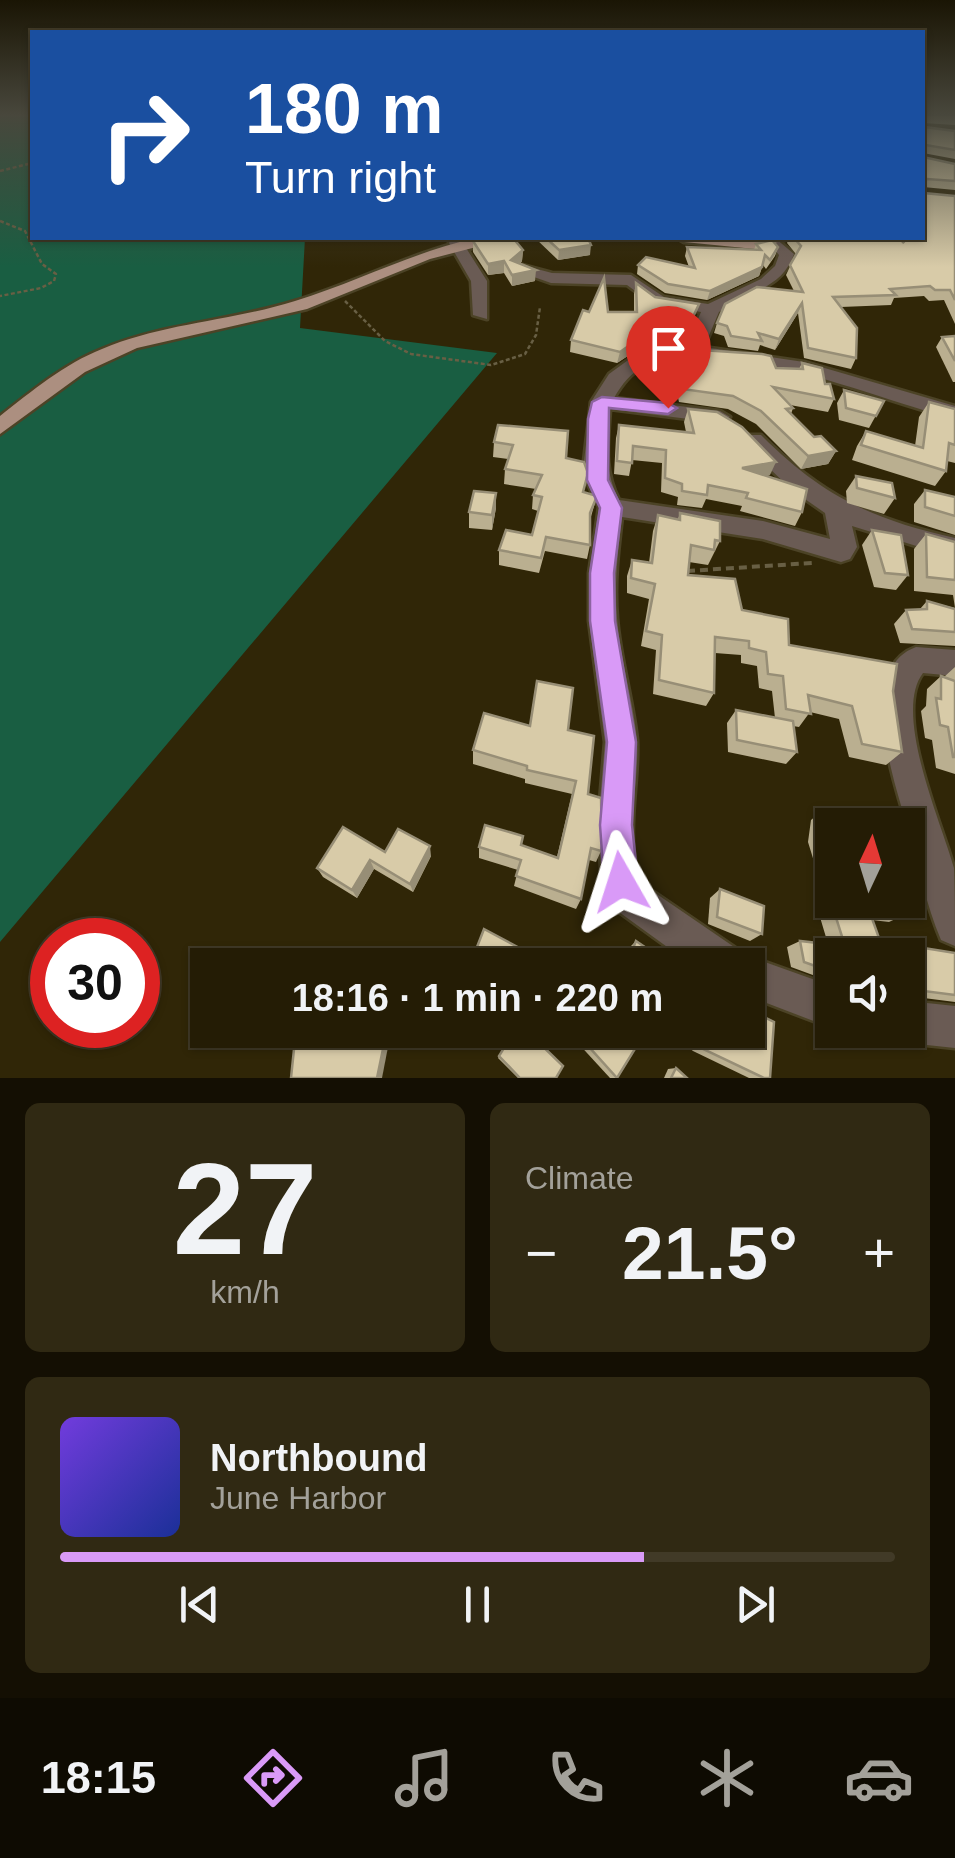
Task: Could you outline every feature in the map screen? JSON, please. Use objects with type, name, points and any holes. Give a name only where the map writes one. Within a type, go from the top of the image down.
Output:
[{"type":"main road","points":[[0,426],[58,380],[106,353],[158,336],[298,306],[456,243],[475,240]]},
{"type":"main road","points":[[704,240],[755,245],[780,240]]},
{"type":"street","points":[[522,270],[551,278],[631,280],[658,301],[711,309],[778,275],[786,254],[780,240]]},
{"type":"street","points":[[456,243],[479,281],[482,314]]},
{"type":"street","points":[[693,352],[711,309]]},
{"type":"street","points":[[702,948],[632,899],[621,882],[616,825],[621,742],[603,621],[602,573],[611,508],[598,480],[595,461],[602,402],[616,378],[638,362],[693,352],[761,357],[955,413]]},
{"type":"street","points":[[602,402],[718,416],[746,432],[798,485],[837,512],[955,548]]},
{"type":"street","points":[[611,508],[763,530],[841,552],[844,547],[837,512]]},
{"type":"street","points":[[955,662],[916,660],[900,684],[898,697],[900,726],[920,817],[955,926]]},
{"type":"street","points":[[765,982],[815,1002]]},
{"type":"street","points":[[925,1024],[955,1027]]},
{"type":"path","points":[[0,221],[25,231],[42,264],[56,274],[54,281],[41,288],[0,296]]},
{"type":"path","points":[[334,292],[398,350],[490,365],[525,354],[536,336],[540,307]]},
{"type":"path","points":[[672,572],[820,562],[841,552]]},
{"type":"green space","points":[[0,166],[30,166],[30,240],[305,240],[300,328],[497,353],[0,942]]},
{"type":"building","points":[[925,166],[955,166],[955,181],[927,179]]},
{"type":"building","points":[[925,193],[955,196],[955,300],[950,290],[930,286],[890,289],[896,295],[833,297],[857,328],[856,358],[808,348],[802,303],[779,339],[758,333],[762,341],[731,336],[727,326],[717,323],[725,304],[757,287],[803,292],[790,265],[801,246],[796,240],[904,243],[903,240],[925,240]]},
{"type":"building","points":[[515,240],[523,250],[511,260],[536,270],[512,275],[504,261],[488,264],[473,241]]},
{"type":"building","points":[[548,240],[589,240],[591,245],[559,250]]},
{"type":"building","points":[[772,240],[778,247],[770,260],[765,255],[762,267],[710,291],[668,284],[638,265],[646,257],[695,268],[687,247],[761,250],[756,244]]},
{"type":"building","points":[[604,278],[608,312],[637,312],[636,283],[655,297],[699,304],[686,332],[640,338],[620,352],[571,340],[583,310],[589,312]]},
{"type":"building","points":[[955,336],[955,361],[942,337]]},
{"type":"building","points":[[685,349],[762,354],[771,356],[776,368],[803,369],[802,363],[822,368],[834,399],[773,387],[793,408],[786,409],[814,437],[821,436],[836,451],[808,456],[761,411],[733,396],[682,389],[678,372],[688,374]]},
{"type":"building","points":[[844,390],[884,401],[876,416],[846,408]]},
{"type":"building","points":[[929,402],[955,409],[955,445],[949,443],[946,471],[861,445],[866,431],[923,448]]},
{"type":"building","points":[[688,409],[717,412],[742,427],[776,462],[742,468],[807,489],[802,512],[746,498],[748,493],[708,485],[707,495],[682,491],[682,484],[665,478],[666,450],[633,446],[632,463],[617,461],[619,425],[694,433]]},
{"type":"building","points":[[498,425],[568,431],[566,458],[584,462],[588,473],[583,492],[597,496],[590,513],[590,545],[546,537],[541,558],[499,550],[506,530],[532,535],[542,497],[533,495],[542,475],[505,469],[513,445],[494,442]]},
{"type":"building","points":[[856,476],[892,483],[895,498],[857,488]]},
{"type":"building","points":[[925,490],[955,497],[955,516],[925,507]]},
{"type":"building","points":[[474,491],[496,493],[492,515],[469,512]]},
{"type":"building","points":[[680,513],[720,521],[720,541],[715,540],[714,550],[691,545],[688,575],[735,579],[742,610],[788,619],[789,645],[897,664],[893,691],[902,752],[862,744],[852,706],[808,695],[811,714],[786,709],[783,676],[768,674],[766,652],[749,648],[749,641],[715,637],[714,693],[659,680],[662,635],[646,631],[655,584],[631,578],[632,560],[652,563],[658,515],[680,520]]},
{"type":"building","points":[[872,530],[901,535],[908,575],[885,573]]},
{"type":"building","points":[[926,534],[955,542],[955,580],[927,577]]},
{"type":"building","points":[[927,601],[955,609],[955,632],[912,629],[906,610],[927,609]]},
{"type":"building","points":[[941,676],[955,681],[955,757],[948,727],[940,725],[936,698],[941,699]]},
{"type":"building","points":[[537,681],[573,688],[568,730],[594,736],[588,794],[601,798],[602,846],[601,851],[591,848],[581,899],[516,876],[521,860],[479,847],[485,825],[523,836],[521,845],[558,858],[576,781],[527,770],[527,766],[473,750],[484,713],[530,726]]},
{"type":"building","points":[[736,710],[793,721],[797,752],[737,740]]},
{"type":"building","points":[[343,827],[385,852],[398,829],[430,846],[410,884],[370,860],[352,890],[317,868]]},
{"type":"building","points":[[720,889],[764,906],[762,934],[717,917]]},
{"type":"building","points":[[836,918],[872,918],[879,938],[842,938]]},
{"type":"building","points":[[484,929],[520,948],[477,948]]},
{"type":"building","points":[[800,941],[815,943],[815,966],[804,962]]},
{"type":"building","points":[[925,948],[955,953],[955,995],[925,991]]},
{"type":"building","points":[[765,1018],[774,1022],[770,1078],[703,1049],[765,1048]]},
{"type":"building","points":[[294,1048],[383,1048],[377,1078],[291,1078]]},
{"type":"building","points":[[504,1048],[544,1048],[563,1066],[556,1078],[520,1078],[499,1056]]},
{"type":"building","points":[[590,1048],[636,1048],[617,1078]]},
{"type":"building","points":[[676,1068],[687,1078],[671,1078]]},
{"type":"route","points":[[621,882],[616,825],[621,742],[603,621],[602,573],[611,508],[602,492],[595,461],[597,419],[602,402],[668,408]]}]
